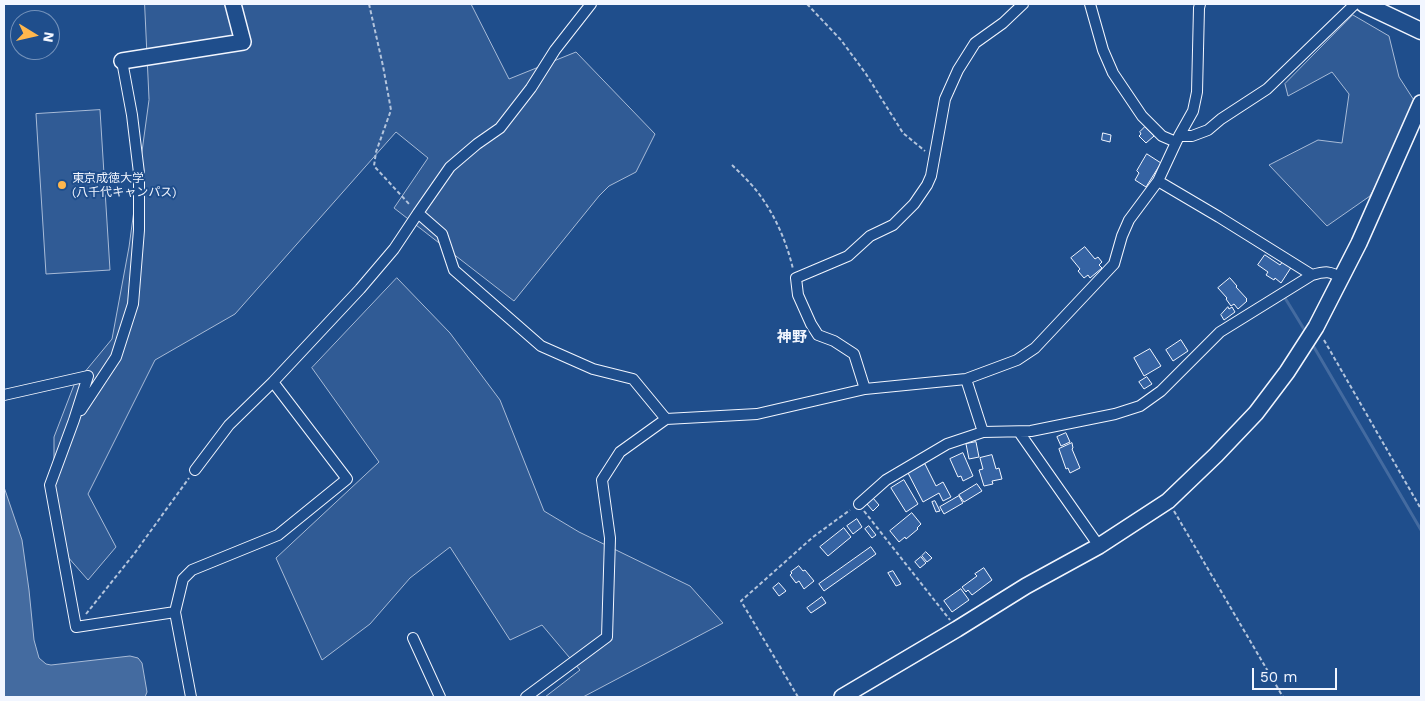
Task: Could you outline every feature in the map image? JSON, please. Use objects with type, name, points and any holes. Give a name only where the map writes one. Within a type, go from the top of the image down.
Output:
[{"type":"main road","points":[[1364,4],[1421,31]]},
{"type":"street","points":[[74,420],[116,357],[133,304],[139,230],[139,172],[132,115],[122,60],[243,42],[233,4]]},
{"type":"street","points":[[195,470],[229,425],[273,382],[360,290],[394,249],[450,167],[477,144],[500,128],[531,88],[555,50],[591,4]]},
{"type":"street","points":[[865,389],[854,354],[834,341],[818,335],[798,294],[796,278],[848,256],[870,236],[893,224],[914,204],[931,176],[945,99],[958,70],[975,43],[1003,23],[1023,4]]},
{"type":"street","points":[[1090,4],[1102,50],[1113,72],[1142,116],[1162,136],[1178,139],[1208,130],[1221,119],[1267,89],[1354,4]]},
{"type":"street","points":[[526,697],[607,637],[610,538],[602,480],[620,452],[666,418],[758,414],[865,389],[966,379],[1017,360],[1035,348],[1114,264],[1129,220],[1158,181],[1193,111],[1197,92],[1200,4]]},
{"type":"street","points":[[842,697],[1026,586],[1099,546],[1168,501],[1216,456],[1256,413],[1288,372],[1316,327],[1359,243],[1421,103]]},
{"type":"street","points":[[1158,181],[1220,217],[1312,275]]},
{"type":"street","points":[[418,213],[442,234],[454,270],[541,346],[593,369],[633,379],[666,418]]},
{"type":"street","points":[[859,504],[893,475],[947,444],[983,432],[1031,431],[1091,420],[1140,406],[1161,391],[1220,332],[1312,275],[1324,271],[1333,272],[1342,278]]},
{"type":"street","points":[[4,394],[88,376],[50,485],[76,627],[175,612]]},
{"type":"street","points":[[966,379],[983,432]]},
{"type":"street","points":[[191,697],[175,612],[183,579],[192,570],[278,535],[347,479],[273,382]]},
{"type":"street","points":[[1019,432],[1099,546]]},
{"type":"street","points":[[413,638],[440,697]]},
{"type":"path","points":[[369,4],[391,110],[376,152],[374,166],[418,213]]},
{"type":"path","points":[[807,4],[841,40],[866,74],[903,133],[934,159]]},
{"type":"path","points":[[732,165],[758,192],[770,208],[790,256],[796,278]]},
{"type":"path","points":[[1316,327],[1421,509]]},
{"type":"path","points":[[76,627],[134,554],[195,470]]},
{"type":"path","points":[[1168,501],[1283,697]]},
{"type":"path","points":[[798,697],[741,601],[813,537],[859,504],[957,629]]},
{"type":"shaded area","points":[[145,4],[471,4],[509,79],[576,52],[655,134],[636,172],[609,186],[599,196],[514,301],[394,208],[428,158],[396,132],[235,314],[155,360],[88,494],[116,547],[88,580],[60,548],[54,503],[54,437],[74,385],[112,339],[129,247],[149,100]]},
{"type":"shaded area","points":[[1353,15],[1389,36],[1399,77],[1419,108],[1370,196],[1327,226],[1269,165],[1318,140],[1342,143],[1349,94],[1332,72],[1288,96],[1285,84]]},
{"type":"shaded area","points":[[100,110],[110,270],[46,274],[36,114]]},
{"type":"shaded area","points":[[397,278],[450,333],[500,400],[544,511],[579,532],[690,586],[723,623],[583,697],[545,697],[580,670],[542,625],[510,640],[450,547],[410,578],[370,624],[322,660],[276,558],[379,462],[312,368]]},
{"type":"shaded area","points":[[4,487],[22,540],[34,640],[39,658],[46,664],[51,665],[130,656],[138,658],[142,663],[147,692],[145,697],[4,697]]},
{"type":"building","points":[[1145,127],[1154,136],[1146,143],[1139,136]]},
{"type":"building","points":[[1103,133],[1111,135],[1110,142],[1102,140]]},
{"type":"building","points":[[1147,154],[1161,163],[1146,187],[1135,180],[1139,173],[1137,171]]},
{"type":"building","points":[[1085,247],[1095,259],[1098,257],[1102,262],[1099,265],[1102,268],[1090,278],[1088,275],[1084,278],[1078,271],[1080,269],[1071,258]]},
{"type":"building","points":[[1265,255],[1280,265],[1284,260],[1292,266],[1281,283],[1275,278],[1274,280],[1266,275],[1268,272],[1258,265]]},
{"type":"building","points":[[1230,278],[1247,299],[1238,309],[1234,304],[1231,306],[1218,288]]},
{"type":"building","points":[[1228,307],[1229,309],[1232,307],[1235,312],[1224,320],[1221,315]]},
{"type":"building","points":[[1181,340],[1188,351],[1173,361],[1166,350]]},
{"type":"building","points":[[1150,349],[1161,366],[1144,376],[1134,358]]},
{"type":"building","points":[[1147,377],[1152,384],[1144,389],[1139,382]]},
{"type":"building","points":[[1066,433],[1070,442],[1061,446],[1057,437]]},
{"type":"building","points":[[976,442],[979,457],[969,459],[966,444]]},
{"type":"building","points":[[1072,443],[1072,449],[1080,468],[1070,473],[1068,468],[1066,469],[1059,449]]},
{"type":"building","points":[[963,453],[973,476],[963,481],[961,476],[958,477],[950,459]]},
{"type":"building","points":[[992,455],[996,469],[999,468],[1002,479],[992,481],[993,484],[984,486],[979,470],[983,469],[980,458]]},
{"type":"building","points":[[925,464],[936,486],[943,482],[951,497],[943,501],[939,493],[923,502],[908,473]]},
{"type":"building","points":[[904,480],[918,504],[906,512],[891,488]]},
{"type":"building","points":[[977,484],[982,491],[964,502],[959,495]]},
{"type":"building","points":[[959,496],[963,503],[944,514],[940,507]]},
{"type":"building","points":[[873,498],[879,505],[873,511],[867,504]]},
{"type":"building","points":[[935,501],[940,511],[936,512],[932,502]]},
{"type":"building","points":[[912,513],[921,524],[906,539],[905,537],[899,542],[890,531]]},
{"type":"building","points":[[857,519],[862,527],[853,534],[847,526]]},
{"type":"building","points":[[869,526],[876,535],[872,538],[865,529]]},
{"type":"building","points":[[844,528],[851,537],[828,556],[820,547]]},
{"type":"building","points":[[871,547],[876,554],[824,591],[819,584]]},
{"type":"building","points":[[926,552],[932,558],[927,562],[922,556]]},
{"type":"building","points":[[921,557],[926,563],[920,568],[915,562]]},
{"type":"building","points":[[799,566],[814,581],[804,589],[799,581],[796,583],[790,575]]},
{"type":"building","points":[[984,568],[992,580],[972,595],[968,590],[966,592],[962,587]]},
{"type":"building","points":[[893,571],[901,584],[896,586],[888,573]]},
{"type":"building","points":[[779,583],[786,591],[779,596],[773,588]]},
{"type":"building","points":[[961,589],[969,600],[952,612],[944,601]]},
{"type":"building","points":[[822,597],[826,603],[811,613],[807,608]]},
{"type":"waterway","points":[[1285,298],[1307,334]]},
{"type":"waterway","points":[[1311,342],[1421,530]]},
{"type":"place","name":"東京成徳大学 (八千代キャンパス)","points":[[62,185]]},
{"type":"district","name":"神野","points":[[792,338]]}]
